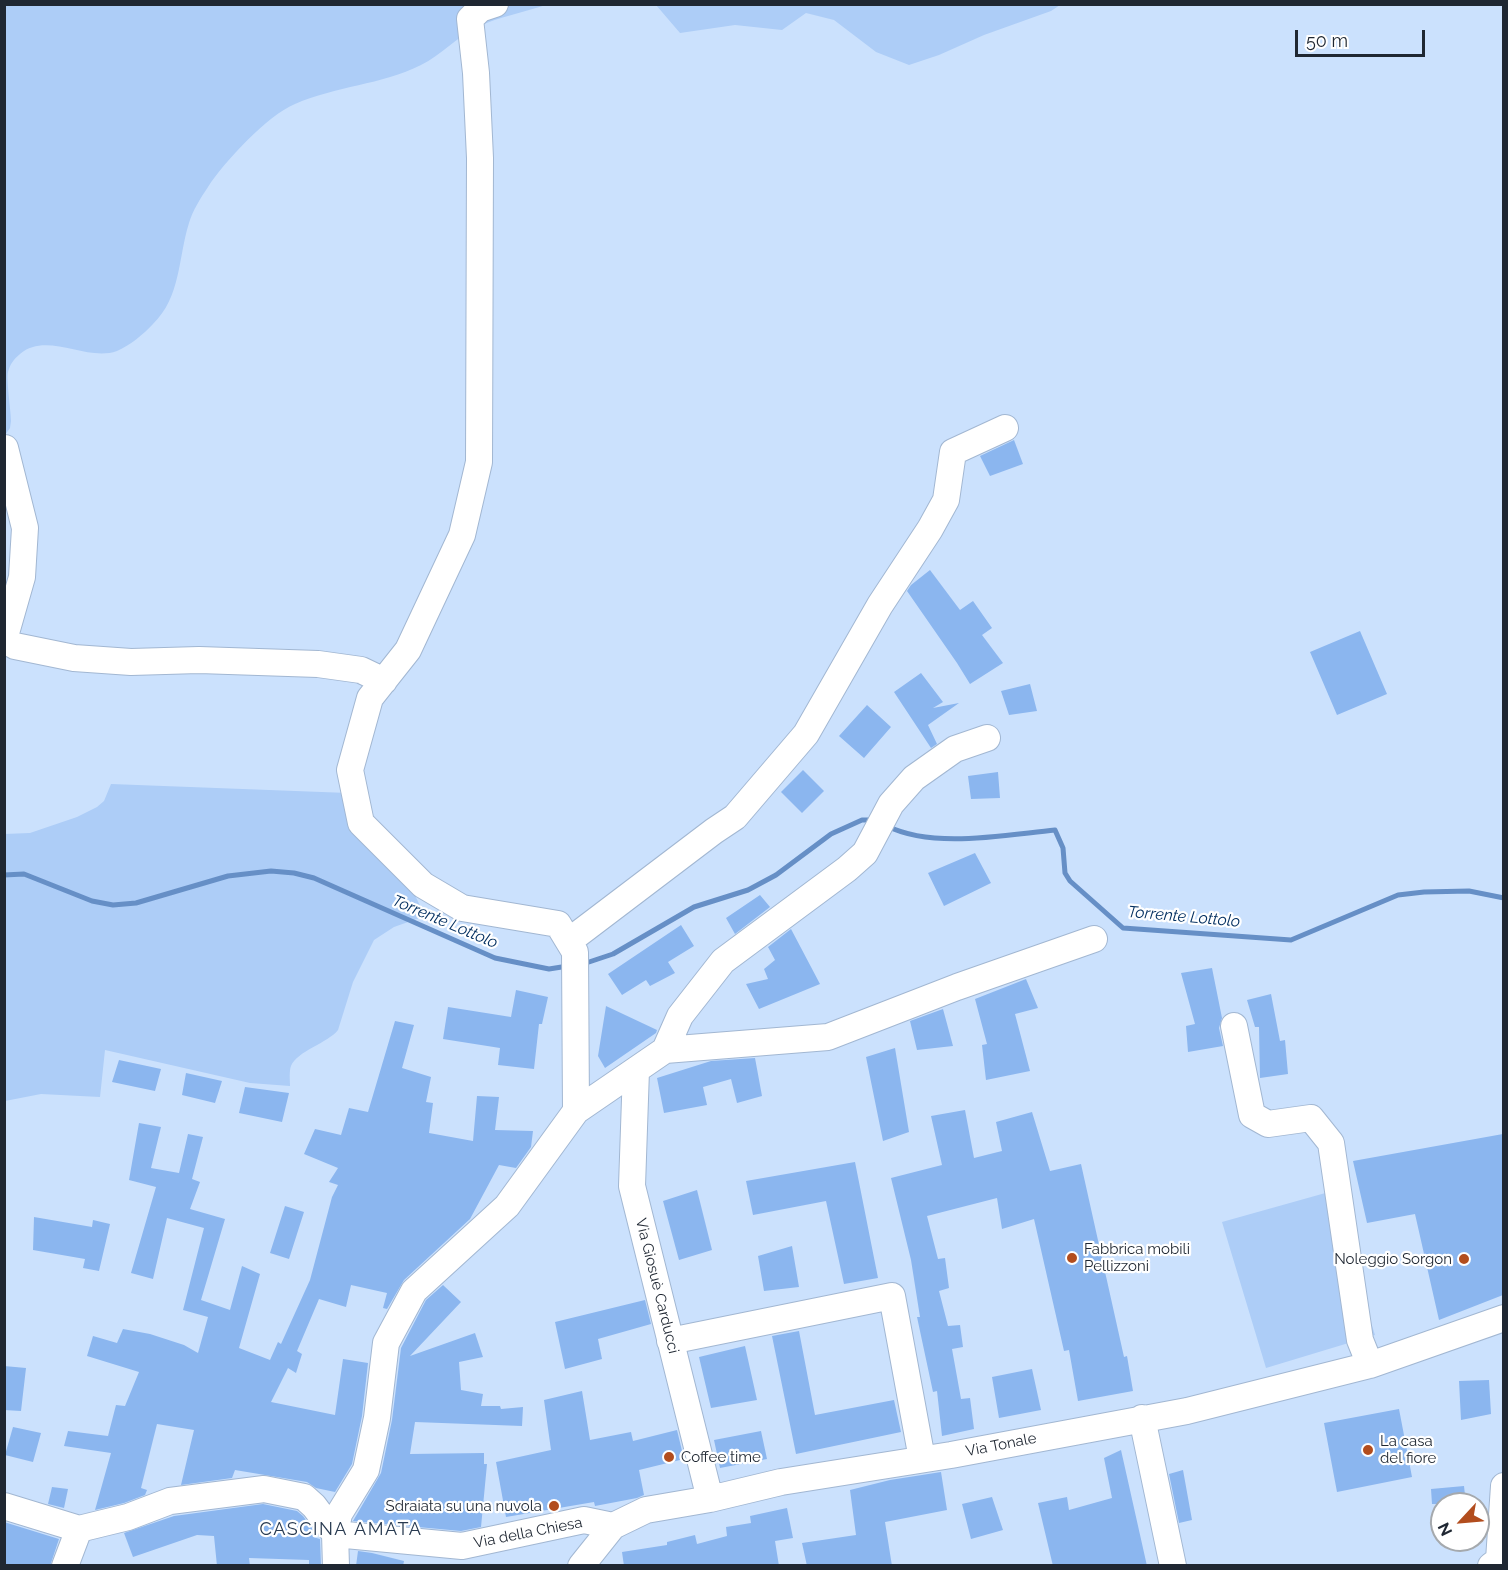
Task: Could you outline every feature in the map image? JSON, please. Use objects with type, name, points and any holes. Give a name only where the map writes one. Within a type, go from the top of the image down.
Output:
[{"type":"street","points":[[487,7],[470,19],[476,73],[480,158],[479,462],[462,535],[408,650],[370,698],[350,770],[361,823],[423,885],[462,908],[558,924],[573,957],[576,1111]]},
{"type":"street","points":[[573,957],[608,914],[735,817],[806,734],[880,605],[930,529],[945,500],[953,452],[1005,428]]},
{"type":"street","points":[[5,448],[25,528],[22,577],[6,633],[8,642],[15,646],[74,658],[131,662],[199,660],[318,664],[361,670],[384,681]]},
{"type":"street","points":[[666,1050],[680,1016],[723,961],[847,869],[865,853],[891,804],[914,778],[955,749],[987,738]]},
{"type":"street","points":[[336,1566],[335,1534],[339,1514],[366,1470],[377,1418],[386,1343],[414,1291],[507,1206],[576,1111],[666,1050],[828,1037],[957,987],[1094,939]]},
{"type":"street","points":[[1234,1026],[1252,1115],[1268,1124],[1311,1118],[1331,1143],[1360,1340],[1380,1362]]},
{"type":"street","name":"Via Giosuè Carducci","points":[[636,1070],[632,1186],[710,1499]]},
{"type":"street","points":[[670,1341],[892,1296],[922,1459]]},
{"type":"street","name":"Via Tonale","points":[[613,1526],[646,1510],[710,1499],[781,1482],[1187,1411],[1380,1362],[1503,1319]]},
{"type":"street","points":[[1142,1418],[1173,1566]]},
{"type":"street","points":[[1491,1566],[1499,1560],[1503,1486]]},
{"type":"street","points":[[4,1506],[79,1529],[170,1502],[264,1489],[304,1497],[315,1506],[335,1534]]},
{"type":"street","name":"Via della Chiesa","points":[[335,1534],[458,1556],[584,1520],[613,1526]]},
{"type":"street","points":[[581,1566],[613,1526]]},
{"type":"street","points":[[64,1566],[79,1529]]},
{"type":"shaded area","points":[[5,5],[546,5],[477,27],[428,61],[406,72],[311,98],[295,104],[272,118],[247,140],[225,165],[197,205],[185,236],[169,302],[141,336],[117,351],[105,353],[42,345],[20,354],[12,362],[8,372],[11,421],[10,428],[5,435]]},
{"type":"shaded area","points":[[656,5],[1060,5],[1051,11],[909,65],[876,52],[834,20],[806,13],[782,30],[735,25],[680,33]]},
{"type":"shaded area","points":[[111,784],[348,793],[398,860],[425,916],[394,927],[374,940],[353,982],[338,1030],[294,1061],[290,1068],[290,1086],[250,1083],[105,1050],[100,1097],[41,1094],[5,1101],[4,834],[30,833],[77,817],[104,801]]},
{"type":"shaded area","points":[[1329,1192],[1375,1335],[1266,1368],[1222,1222]]},
{"type":"building","points":[[1014,440],[1023,464],[990,476],[980,456]]},
{"type":"building","points":[[930,570],[960,610],[973,601],[992,628],[982,635],[1003,663],[970,684],[907,591]]},
{"type":"building","points":[[1360,631],[1387,694],[1337,715],[1310,652]]},
{"type":"building","points":[[921,673],[943,702],[933,708],[959,703],[928,725],[937,744],[931,748],[894,692]]},
{"type":"building","points":[[1030,684],[1037,711],[1009,715],[1001,691]]},
{"type":"building","points":[[867,705],[891,727],[864,758],[839,736]]},
{"type":"building","points":[[803,770],[824,791],[802,813],[781,792]]},
{"type":"building","points":[[998,772],[1000,798],[971,799],[968,776]]},
{"type":"building","points":[[975,853],[991,883],[944,906],[928,873]]},
{"type":"building","points":[[760,895],[770,907],[735,934],[726,918]]},
{"type":"building","points":[[681,925],[694,946],[668,962],[675,973],[650,986],[646,980],[622,995],[608,974]]},
{"type":"building","points":[[791,929],[820,984],[759,1009],[746,984],[768,979],[764,969],[775,960],[768,947]]},
{"type":"building","points":[[1212,968],[1222,1018],[1219,1028],[1223,1046],[1188,1052],[1186,1026],[1195,1024],[1181,973]]},
{"type":"building","points":[[1026,979],[1038,1008],[1015,1014],[1030,1071],[986,1080],[982,1045],[987,1044],[975,999]]},
{"type":"building","points":[[516,990],[548,997],[542,1024],[539,1024],[534,1069],[498,1065],[500,1048],[443,1039],[448,1007],[511,1017]]},
{"type":"building","points":[[1271,994],[1280,1041],[1285,1040],[1288,1074],[1260,1078],[1259,1027],[1255,1027],[1247,1000]]},
{"type":"building","points":[[606,1006],[657,1030],[656,1033],[605,1068],[598,1056]]},
{"type":"building","points":[[943,1009],[953,1046],[917,1050],[910,1021]]},
{"type":"building","points":[[395,1021],[414,1025],[402,1068],[431,1077],[426,1102],[433,1103],[429,1133],[473,1141],[477,1096],[499,1097],[495,1130],[533,1131],[531,1147],[516,1168],[499,1165],[470,1219],[404,1280],[387,1309],[383,1308],[387,1293],[351,1285],[346,1307],[319,1299],[297,1351],[302,1354],[296,1373],[288,1368],[271,1402],[335,1415],[343,1359],[368,1363],[362,1416],[352,1464],[335,1492],[316,1488],[307,1482],[235,1470],[232,1478],[181,1485],[194,1430],[157,1424],[141,1488],[147,1490],[145,1495],[95,1510],[111,1453],[64,1446],[68,1431],[108,1436],[116,1405],[125,1406],[139,1372],[87,1356],[93,1336],[117,1343],[123,1329],[150,1334],[184,1345],[198,1353],[208,1317],[183,1310],[204,1228],[167,1218],[153,1279],[131,1273],[156,1187],[129,1180],[139,1123],[161,1127],[151,1168],[179,1173],[188,1134],[203,1137],[192,1179],[200,1182],[190,1209],[225,1219],[201,1300],[230,1310],[242,1266],[260,1274],[239,1348],[270,1360],[278,1342],[281,1344],[310,1280],[332,1197],[338,1185],[329,1182],[338,1168],[304,1154],[315,1129],[341,1135],[349,1108],[368,1112]]},
{"type":"building","points":[[895,1048],[909,1132],[883,1141],[866,1057]]},
{"type":"building","points":[[755,1058],[762,1096],[737,1103],[731,1079],[703,1087],[707,1105],[664,1113],[657,1078],[711,1061]]},
{"type":"building","points":[[119,1060],[161,1069],[155,1091],[112,1082]]},
{"type":"building","points":[[186,1073],[222,1081],[215,1103],[182,1095]]},
{"type":"building","points":[[245,1087],[289,1093],[282,1122],[239,1113]]},
{"type":"building","points":[[965,1110],[974,1158],[1002,1151],[996,1122],[1032,1112],[1050,1171],[1081,1164],[1124,1357],[1127,1356],[1133,1391],[1078,1401],[1069,1350],[1064,1351],[1034,1219],[1002,1229],[997,1198],[927,1216],[938,1259],[945,1258],[949,1288],[939,1291],[948,1326],[960,1325],[963,1347],[952,1349],[961,1399],[970,1398],[974,1429],[942,1436],[937,1391],[933,1392],[917,1317],[920,1317],[911,1260],[891,1178],[942,1165],[931,1116]]},
{"type":"building","name":"Noleggio Sorgon","points":[[1503,1134],[1503,1295],[1439,1320],[1415,1214],[1367,1223],[1353,1161]]},
{"type":"building","points":[[855,1162],[878,1278],[844,1284],[826,1201],[753,1215],[746,1181]]},
{"type":"building","points":[[697,1190],[712,1250],[679,1260],[663,1201]]},
{"type":"building","points":[[285,1206],[304,1212],[289,1259],[270,1253]]},
{"type":"building","points":[[34,1217],[92,1227],[93,1220],[110,1224],[99,1271],[83,1268],[85,1259],[33,1250]]},
{"type":"building","points":[[792,1246],[799,1287],[764,1291],[758,1256]]},
{"type":"building","points":[[443,1285],[461,1302],[410,1356],[475,1333],[483,1357],[459,1362],[461,1390],[483,1394],[481,1406],[500,1406],[501,1409],[523,1407],[522,1426],[415,1422],[410,1454],[484,1453],[484,1464],[487,1464],[481,1527],[461,1531],[353,1521],[381,1473],[392,1420],[401,1348],[426,1300]]},
{"type":"building","points":[[645,1300],[651,1324],[598,1339],[602,1359],[565,1369],[555,1322]]},
{"type":"building","points":[[799,1331],[815,1415],[894,1400],[901,1432],[796,1454],[772,1336]]},
{"type":"building","points":[[745,1346],[757,1400],[711,1408],[699,1357]]},
{"type":"building","points":[[4,1366],[26,1368],[21,1411],[4,1410]]},
{"type":"building","points":[[1032,1369],[1041,1410],[999,1418],[992,1377]]},
{"type":"building","points":[[1489,1380],[1491,1414],[1461,1420],[1459,1381]]},
{"type":"building","points":[[582,1391],[590,1440],[631,1432],[633,1441],[677,1430],[684,1459],[639,1470],[644,1495],[637,1498],[595,1506],[594,1502],[506,1517],[496,1462],[551,1450],[544,1400]]},
{"type":"building","name":"La casa del fiore","points":[[1399,1409],[1412,1477],[1337,1492],[1324,1423]]},
{"type":"building","points":[[13,1427],[41,1433],[33,1462],[5,1455]]},
{"type":"building","points":[[761,1431],[767,1459],[720,1468],[714,1440]]},
{"type":"building","points":[[1121,1450],[1147,1566],[1053,1566],[1038,1503],[1067,1497],[1069,1510],[1112,1498],[1104,1458]]},
{"type":"building","points":[[1183,1470],[1192,1520],[1179,1523],[1169,1474]]},
{"type":"building","points":[[941,1472],[947,1510],[885,1522],[892,1566],[807,1566],[802,1543],[856,1535],[850,1490],[890,1480]]},
{"type":"building","points":[[1464,1486],[1465,1492],[1431,1492],[1431,1489]]},
{"type":"building","points":[[52,1487],[68,1489],[64,1508],[48,1504]]},
{"type":"building","points":[[992,1497],[1003,1530],[971,1539],[962,1504]]},
{"type":"building","points":[[263,1504],[297,1511],[303,1516],[314,1531],[313,1537],[320,1539],[321,1566],[309,1566],[309,1560],[249,1558],[250,1566],[217,1566],[214,1536],[197,1535],[133,1557],[124,1533],[174,1516]]},
{"type":"building","points":[[787,1508],[793,1538],[775,1541],[779,1566],[624,1566],[622,1552],[667,1545],[667,1542],[695,1535],[697,1544],[727,1536],[726,1527],[751,1523],[750,1516]]},
{"type":"building","points":[[4,1522],[59,1539],[50,1566],[4,1566]]},
{"type":"building","points":[[358,1551],[404,1561],[403,1566],[356,1566]]},
{"type":"waterway","name":"Torrente Lottolo","points":[[583,964],[613,954],[694,907],[748,890],[776,875],[831,834],[862,820],[873,820]]},
{"type":"waterway","name":"Torrente Lottolo","points":[[887,826],[905,833],[947,839],[1055,830],[1063,848],[1065,873],[1070,881],[1123,928],[1291,940],[1398,895],[1469,891],[1504,898]]},
{"type":"waterway","name":"Torrente Lottolo","points":[[4,875],[24,874],[92,901],[113,905],[136,903],[228,876],[271,871],[294,873],[314,878],[495,958],[549,969],[568,966]]},
{"type":"place","name":"Fabbrica mobili Pellizzoni","points":[[1072,1258]]},
{"type":"place","name":"Noleggio Sorgon","points":[[1464,1259]]},
{"type":"place","name":"La casa del fiore","points":[[1368,1450]]},
{"type":"place","name":"Coffee time","points":[[669,1457]]},
{"type":"place","name":"Sdraiata su una nuvola","points":[[554,1506]]},
{"type":"district","name":"CASCINA AMATA","points":[[341,1530]]}]
